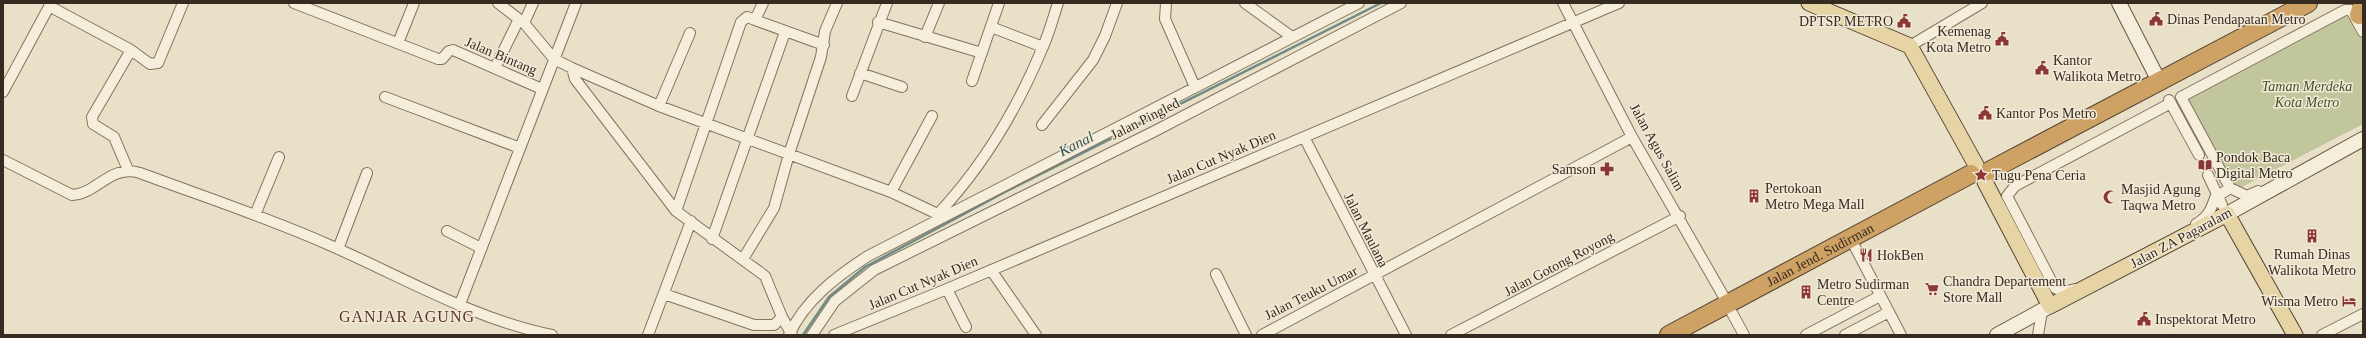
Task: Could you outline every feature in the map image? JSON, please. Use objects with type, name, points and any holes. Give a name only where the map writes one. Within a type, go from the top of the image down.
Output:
[{"type":"highway","points":[[1979,175],[2160,83],[2308,3]]},
{"type":"highway","name":"Jalan Jend. Sudirman","points":[[1669,335],[1730,309],[1930,209],[1979,175]]},
{"type":"highway","name":"Jalan Jend. Sudirman","points":[[1690,335],[1730,309],[1979,175]]},
{"type":"main road","points":[[1809,3],[1910,46],[1979,175],[2046,308]]},
{"type":"main road","points":[[2119,3],[2160,83]]},
{"type":"main road","name":"Jalan ZA Pagaralam","points":[[1997,335],[2222,205],[2363,140]]},
{"type":"main road","points":[[2222,205],[2296,335]]},
{"type":"street","points":[[3,92],[50,4],[131,50],[150,64],[158,63],[183,3]]},
{"type":"street","name":"Jalan Bintang","points":[[294,3],[440,59],[453,50],[542,89]]},
{"type":"street","points":[[398,43],[414,3]]},
{"type":"street","points":[[498,3],[521,21],[554,59],[572,68],[659,106],[707,122],[747,139],[891,192],[941,216]]},
{"type":"street","points":[[495,68],[521,21],[534,3]]},
{"type":"street","points":[[460,304],[576,3]]},
{"type":"street","points":[[755,20],[763,3]]},
{"type":"street","points":[[743,259],[774,208],[789,154],[824,45],[825,31],[836,3]]},
{"type":"street","points":[[852,96],[886,3]]},
{"type":"street","points":[[926,37],[939,3]]},
{"type":"street","points":[[972,81],[999,3]]},
{"type":"street","points":[[941,216],[1013,111],[1043,48],[1058,3]]},
{"type":"street","points":[[1042,125],[1092,60],[1105,36],[1117,3]]},
{"type":"street","points":[[1166,3],[1165,19],[1195,87]]},
{"type":"street","points":[[1245,3],[1292,37]]},
{"type":"street","points":[[572,68],[575,79],[676,211],[712,239],[743,259],[765,276],[782,317],[791,334],[813,299],[848,269],[868,256],[941,216],[1359,3]]},
{"type":"street","name":"Jalan Pingled","points":[[812,335],[835,301],[860,279],[879,267],[1153,132],[1401,3]]},
{"type":"street","name":"Jalan Agus Salim","points":[[1563,3],[1632,137],[1680,216],[1744,335]]},
{"type":"street","name":"Jalan Cut Nyak Dien","points":[[834,335],[947,289],[1572,21],[1619,3]]},
{"type":"street","points":[[1910,46],[1979,4]]},
{"type":"street","points":[[2360,15],[2351,10],[2345,10],[2181,97],[2230,188],[2247,196],[2363,134]]},
{"type":"street","points":[[676,211],[741,22],[747,17],[824,45]]},
{"type":"street","points":[[878,22],[982,54]]},
{"type":"street","points":[[990,27],[1043,48]]},
{"type":"street","points":[[712,239],[785,32]]},
{"type":"street","points":[[659,106],[690,33]]},
{"type":"street","points":[[128,170],[114,137],[96,126],[91,120],[119,68],[131,50]]},
{"type":"street","points":[[860,73],[902,87]]},
{"type":"street","points":[[385,97],[520,148]]},
{"type":"street","points":[[2199,155],[2170,102],[2015,186],[2007,196],[2008,201],[2055,288],[2063,292],[2070,291],[2204,220],[2211,211],[2215,198],[2222,205]]},
{"type":"street","points":[[891,192],[932,116]]},
{"type":"street","name":"Jalan Maulana","points":[[1304,137],[1374,276],[1406,335]]},
{"type":"street","name":"Jalan Teuku Umar","points":[[1262,335],[1632,137]]},
{"type":"street","points":[[255,215],[279,157]]},
{"type":"street","points":[[3,160],[72,195],[81,193],[109,177],[128,170],[255,215],[338,249],[460,304],[526,328],[552,335]]},
{"type":"street","points":[[338,249],[367,173]]},
{"type":"street","points":[[2208,175],[2222,205]]},
{"type":"street","points":[[2222,205],[2230,188]]},
{"type":"street","name":"Jalan Gotong Royong","points":[[1451,335],[1680,216]]},
{"type":"street","points":[[648,335],[690,221]]},
{"type":"street","points":[[447,231],[482,248]]},
{"type":"street","points":[[1855,247],[1900,335]]},
{"type":"street","points":[[991,270],[1036,335]]},
{"type":"street","points":[[1216,274],[1246,335]]},
{"type":"street","points":[[947,289],[966,327]]},
{"type":"street","points":[[664,294],[754,326],[774,325],[782,317]]},
{"type":"street","points":[[1806,335],[1880,296]]},
{"type":"street","points":[[2038,335],[2046,308]]},
{"type":"street","points":[[1846,335],[1889,312]]},
{"type":"street","points":[[2322,335],[2363,314]]},
{"type":"green space","name":"Taman Merdeka Kota Metro","points":[[2348,11],[2363,40],[2363,124],[2236,190],[2186,98]]},
{"type":"waterway","name":"Kanal","points":[[803,335],[829,297],[865,267],[1005,192],[1381,3]]},
{"type":"place","name":"Dinas Pendapatan Metro","points":[[2156,19]]},
{"type":"place","name":"DPTSP METRO","points":[[1904,21]]},
{"type":"place","name":"Kemenag Kota Metro","points":[[2002,39]]},
{"type":"place","name":"Kantor Walikota Metro","points":[[2042,68]]},
{"type":"place","name":"Kantor Pos Metro","points":[[1985,113]]},
{"type":"place","name":"Pondok Baca Digital Metro","points":[[2205,165]]},
{"type":"place","name":"Samson","points":[[1607,169]]},
{"type":"place","name":"Tugu Pena Ceria","points":[[1981,175]]},
{"type":"place","name":"Pertokoan Metro Mega Mall","points":[[1754,196]]},
{"type":"place","name":"Masjid Agung Taqwa Metro","points":[[2110,197]]},
{"type":"place","name":"Rumah Dinas Walikota Metro","points":[[2312,236]]},
{"type":"place","name":"HokBen","points":[[1866,255]]},
{"type":"place","name":"Chandra Departement Store Mall","points":[[1932,289]]},
{"type":"place","name":"Metro Sudirman Centre","points":[[1806,292]]},
{"type":"place","name":"Wisma Metro","points":[[2349,301]]},
{"type":"place","name":"Inspektorat Metro","points":[[2144,319]]},
{"type":"district","name":"GANJAR AGUNG","points":[[407,316]]}]
